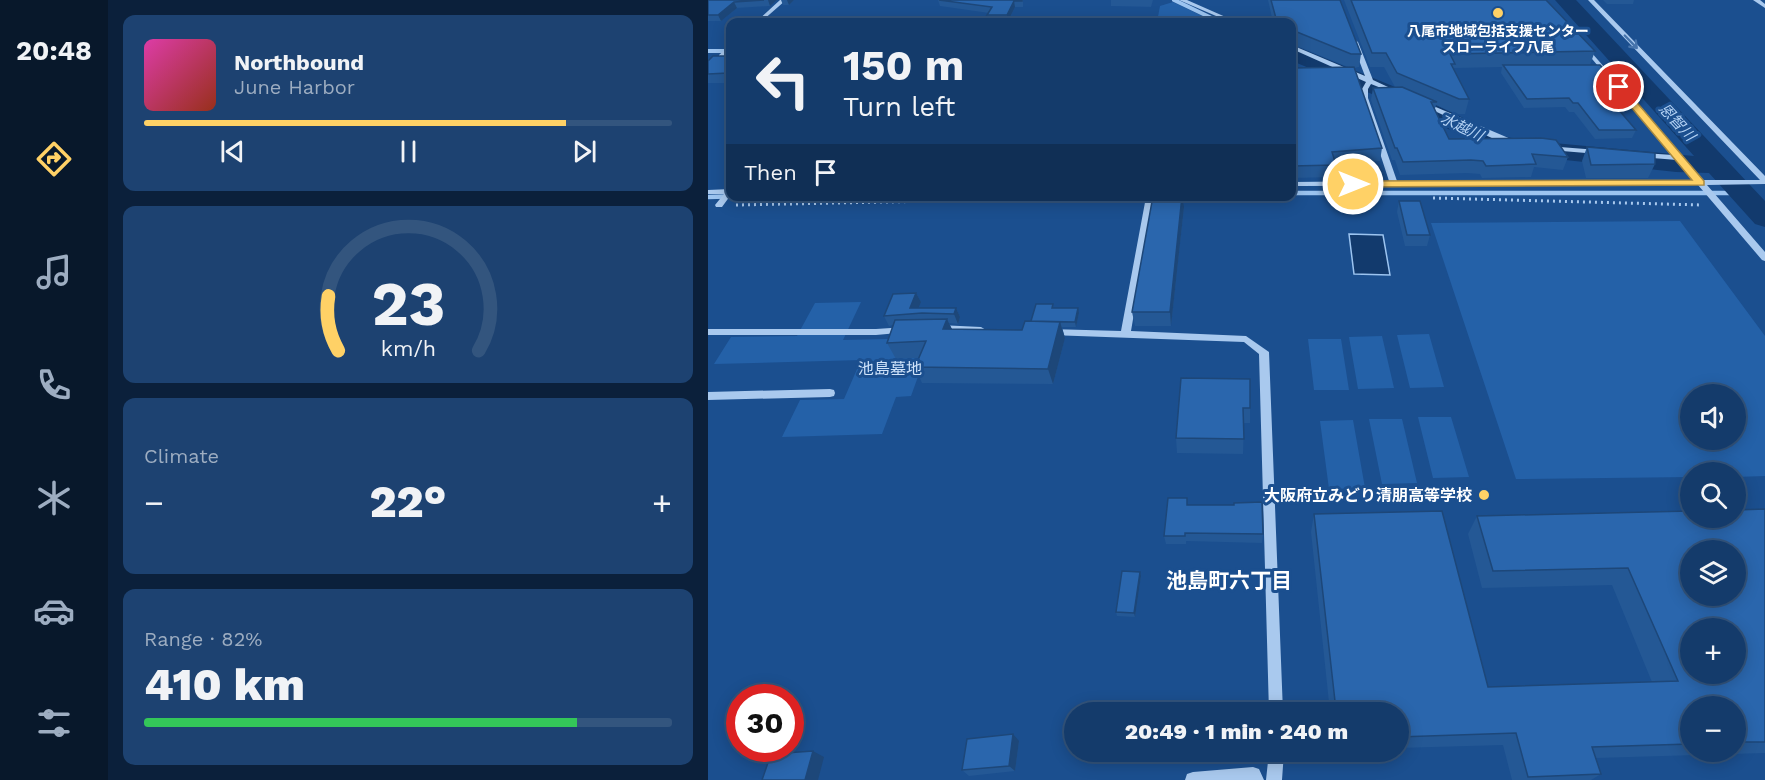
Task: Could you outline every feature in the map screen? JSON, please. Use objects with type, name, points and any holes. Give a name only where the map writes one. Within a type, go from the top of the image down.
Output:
[{"type":"street","points":[[763,18],[783,0]]},
{"type":"street","points":[[1182,0],[1225,18]]},
{"type":"street","points":[[1591,0],[1764,181]]},
{"type":"street","points":[[1756,0],[1765,6]]},
{"type":"street","points":[[1351,30],[1368,84],[1365,98],[1394,184]]},
{"type":"street","points":[[1582,43],[1765,258]]},
{"type":"street","points":[[1296,49],[1368,84],[1410,99]]},
{"type":"street","points":[[721,56],[726,51]]},
{"type":"street","points":[[1592,69],[1604,69]]},
{"type":"street","points":[[1421,103],[1499,138],[1522,144]]},
{"type":"street","points":[[1538,147],[1612,153]]},
{"type":"street","points":[[1634,154],[1680,159]]},
{"type":"street","points":[[1296,184],[1764,181]]},
{"type":"street","points":[[708,192],[726,191]]},
{"type":"street","points":[[719,205],[726,196]]},
{"type":"street","points":[[1125,335],[1149,201]]},
{"type":"street","points":[[708,332],[876,332],[922,328],[997,330]]},
{"type":"street","points":[[1043,332],[1246,339],[1264,352],[1276,702]]},
{"type":"street","points":[[708,396],[830,393]]},
{"type":"street","points":[[1274,780],[1276,762]]},
{"type":"street","points":[[1193,780],[1253,775],[1256,780]]},
{"type":"path","points":[[1426,198],[1721,206]]},
{"type":"path","points":[[719,205],[934,201]]},
{"type":"green space","points":[[1173,2],[1207,18],[1158,18],[1160,6]]},
{"type":"green space","points":[[1680,221],[1765,336],[1765,476],[1746,477],[1746,462],[1680,462],[1680,477],[1516,479],[1431,223]]},
{"type":"green space","name":"池島墓地","points":[[861,302],[843,340],[932,338],[911,396],[896,397],[882,434],[782,437],[800,400],[844,399],[861,360],[714,364],[731,337],[797,336],[815,303]]},
{"type":"green space","points":[[1429,334],[1444,387],[1410,388],[1397,335]]},
{"type":"green space","points":[[1382,336],[1394,388],[1358,389],[1349,337]]},
{"type":"green space","points":[[1308,339],[1341,339],[1349,390],[1314,390]]},
{"type":"green space","points":[[1418,417],[1451,417],[1469,477],[1433,478]]},
{"type":"green space","points":[[1369,419],[1402,419],[1417,483],[1382,484]]},
{"type":"green space","points":[[1353,420],[1365,488],[1329,489],[1320,421]]},
{"type":"shaded area","points":[[1349,234],[1383,235],[1390,275],[1354,274]]},
{"type":"building","points":[[708,0],[764,0],[734,2],[718,15],[708,15]]},
{"type":"building","points":[[939,0],[1022,1],[1014,1],[1007,15],[987,15],[992,7]]},
{"type":"building","points":[[1271,0],[1340,0],[1361,54],[1351,54],[1296,32],[1296,18],[1276,18]]},
{"type":"building","points":[[1351,0],[1546,0],[1595,51],[1450,54],[1455,64],[1451,64],[1469,99],[1459,99],[1397,73],[1386,53],[1372,53]]},
{"type":"building","points":[[713,56],[726,56],[726,73],[708,74],[708,61]]},
{"type":"building","points":[[1503,65],[1600,65],[1614,80],[1594,81],[1636,130],[1599,130],[1578,103],[1573,103],[1569,98],[1527,99]]},
{"type":"building","points":[[1354,67],[1382,148],[1332,152],[1336,165],[1296,166],[1296,68]]},
{"type":"building","points":[[1402,87],[1437,102],[1431,102],[1449,139],[1541,138],[1556,140],[1568,157],[1532,154],[1536,164],[1486,166],[1483,161],[1471,160],[1403,162],[1395,148],[1373,88]]},
{"type":"building","points":[[1587,147],[1655,153],[1655,164],[1591,165]]},
{"type":"building","points":[[1152,201],[1181,201],[1170,312],[1132,312]]},
{"type":"building","points":[[1399,201],[1420,201],[1430,235],[1407,235]]},
{"type":"building","points":[[916,293],[910,308],[956,308],[954,314],[922,313],[884,316],[893,294]]},
{"type":"building","points":[[1036,304],[1053,304],[1052,308],[1078,308],[1075,322],[1031,321]]},
{"type":"building","points":[[947,319],[943,329],[1022,330],[1025,321],[1060,322],[1048,369],[915,367],[926,341],[887,343],[895,320]]},
{"type":"building","points":[[1181,378],[1250,379],[1250,408],[1243,408],[1244,439],[1176,438]]},
{"type":"building","points":[[1168,498],[1187,498],[1187,505],[1234,505],[1234,503],[1262,502],[1263,534],[1185,533],[1185,536],[1164,536]]},
{"type":"building","points":[[1765,509],[1765,742],[1746,742],[1746,696],[1680,696],[1680,744],[1592,747],[1601,774],[1528,777],[1516,733],[1409,737],[1409,702],[1335,702],[1314,514],[1442,511],[1488,687],[1678,681],[1628,568],[1493,571],[1477,516],[1680,511],[1680,528],[1746,528],[1746,510]]},
{"type":"building","points":[[1122,571],[1140,572],[1134,613],[1116,612]]},
{"type":"building","points":[[1013,734],[1009,766],[962,770],[967,739]]},
{"type":"building","points":[[813,751],[805,780],[762,780],[768,762],[804,762],[804,752]]},
{"type":"waterway","name":"水越川","points":[[1174,0],[1212,18]]},
{"type":"waterway","name":"恩智川","points":[[1565,0],[1765,218]]},
{"type":"waterway","points":[[708,51],[726,51]]},
{"type":"waterway","name":"水越川","points":[[1296,55],[1409,101],[1490,140],[1519,148],[1676,164],[1716,165]]},
{"type":"waterway","points":[[1296,193],[1741,193]]},
{"type":"waterway","points":[[708,197],[726,196]]},
{"type":"place","name":"八尾市地域包括支援センター スローライフ八尾","points":[[1498,13]]},
{"type":"place","name":"大阪府立みどり清朋高等学校","points":[[1484,495]]},
{"type":"district","name":"池島町六丁目","points":[[1229,580]]},
{"type":"route","points":[[1353,184],[1700,183],[1619,87]]}]
